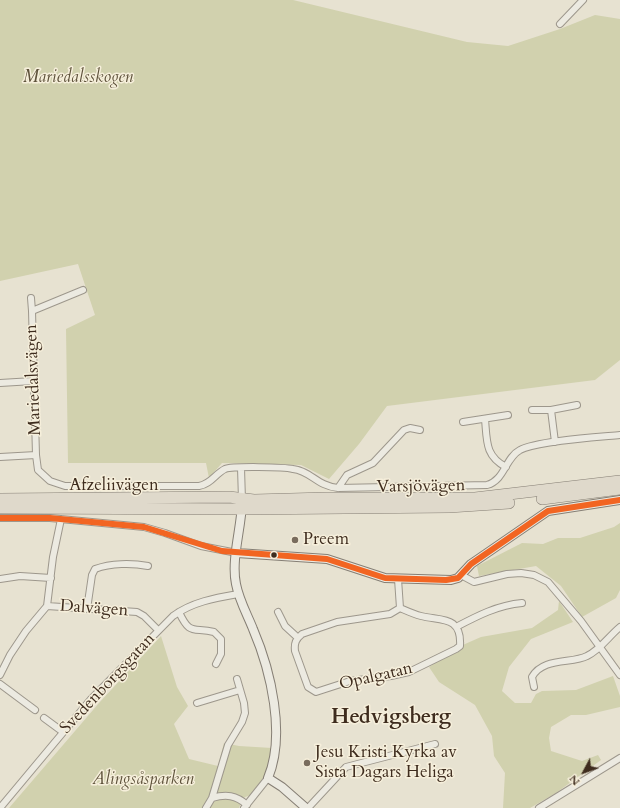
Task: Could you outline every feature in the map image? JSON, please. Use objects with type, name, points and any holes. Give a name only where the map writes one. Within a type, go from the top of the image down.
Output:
[{"type":"highway","points":[[0,508],[475,498],[619,483]]},
{"type":"highway","points":[[0,499],[229,497],[242,504]]},
{"type":"street","points":[[560,24],[583,0]]},
{"type":"street","name":"Mariedalsvägen","points":[[36,455],[32,311],[83,290]]},
{"type":"street","points":[[31,298],[32,311]]},
{"type":"street","points":[[0,383],[34,381]]},
{"type":"street","points":[[532,410],[551,410],[577,405]]},
{"type":"street","points":[[551,410],[555,442]]},
{"type":"street","points":[[463,422],[508,415]]},
{"type":"street","points":[[485,419],[489,452],[496,460],[506,467]]},
{"type":"street","points":[[338,488],[347,474],[374,463],[404,430],[410,428],[420,430]]},
{"type":"street","name":"Varsjövägen","points":[[240,468],[292,468],[307,474],[328,487],[338,488],[487,485],[495,481],[521,449],[555,442],[620,435]]},
{"type":"street","points":[[0,457],[36,455]]},
{"type":"street","name":"Afzeliivägen","points":[[36,455],[38,470],[50,482],[65,486],[199,486],[210,482],[225,469],[240,468]]},
{"type":"street","points":[[212,798],[220,796],[235,796],[246,806],[268,778],[272,766],[276,741],[270,683],[259,644],[238,594],[235,581],[242,504],[240,468]]},
{"type":"street","points":[[0,518],[61,520],[144,527],[201,546],[237,553],[327,560],[344,564],[375,576],[398,579],[451,580],[461,575],[471,564],[548,511],[620,500]]},
{"type":"street","points":[[0,675],[10,655],[26,631],[47,606],[53,557],[61,520]]},
{"type":"street","points":[[87,609],[92,575],[95,568],[102,566],[148,566]]},
{"type":"street","points":[[461,575],[474,582],[514,573],[527,573],[543,580],[556,590],[600,646],[620,675]]},
{"type":"street","points":[[0,579],[20,576],[51,578]]},
{"type":"street","points":[[398,579],[400,608]]},
{"type":"street","name":"Svedenborgsgatan","points":[[0,808],[63,732],[114,674],[158,630],[179,612],[207,600],[238,594]]},
{"type":"street","points":[[400,608],[422,616],[447,619],[456,627],[481,614],[512,604],[522,603]]},
{"type":"street","name":"Dalvägen","points":[[47,606],[137,612],[142,614],[158,630]]},
{"type":"street","points":[[278,612],[284,626],[298,637],[302,634],[337,622],[390,614],[400,608]]},
{"type":"street","points":[[179,612],[190,628],[196,631],[214,632],[221,639],[221,654],[216,664]]},
{"type":"street","name":"Opalgatan","points":[[298,637],[294,645],[295,651],[308,687],[316,692],[350,681],[391,676],[420,667],[460,646],[460,639],[456,627]]},
{"type":"street","points":[[534,687],[532,677],[535,673],[557,661],[587,656],[619,630]]},
{"type":"street","points":[[206,808],[212,798],[228,745],[242,722],[244,713],[237,679]]},
{"type":"street","points":[[0,684],[35,710]]},
{"type":"street","points":[[197,703],[240,690]]},
{"type":"street","points":[[44,718],[63,732]]},
{"type":"street","points":[[268,778],[282,787],[307,808],[346,767],[433,745]]},
{"type":"street","points":[[539,808],[620,758]]},
{"type":"green space","name":"Mariedalsskogen","points":[[0,0],[293,0],[467,42],[508,46],[560,29],[595,15],[620,19],[620,360],[595,380],[387,406],[359,444],[329,479],[301,465],[222,463],[209,478],[206,463],[68,463],[66,329],[95,315],[78,264],[0,281]]},
{"type":"green space","points":[[620,523],[620,590],[616,598],[582,617],[561,586],[536,566],[479,576],[477,566],[522,543],[543,544],[558,538],[580,538],[614,527]]},
{"type":"green space","points":[[559,601],[573,622],[531,639],[509,667],[502,691],[515,703],[531,703],[536,694],[542,691],[576,690],[613,676],[620,696],[620,707],[586,715],[571,715],[551,727],[549,738],[551,751],[582,761],[598,755],[601,760],[556,793],[530,808],[503,808],[505,773],[494,756],[492,736],[475,705],[439,682],[429,667],[465,644],[481,637],[532,628],[558,610]]},
{"type":"green space","name":"Alingsåsparken","points":[[161,636],[177,687],[188,706],[174,724],[189,759],[218,766],[224,743],[239,746],[272,748],[266,774],[252,795],[244,798],[239,808],[9,808],[99,703]]},
{"type":"transit line","points":[[0,518],[50,518],[144,527],[222,551],[327,559],[385,578],[446,580],[458,578],[471,564],[548,511],[620,500]]},
{"type":"place","name":"Preem","points":[[295,540]]},
{"type":"place","name":"Jesu Kristi Kyrka av Sista Dagars Heliga","points":[[307,763]]},
{"type":"district","name":"Hedvigsberg","points":[[391,718]]}]
